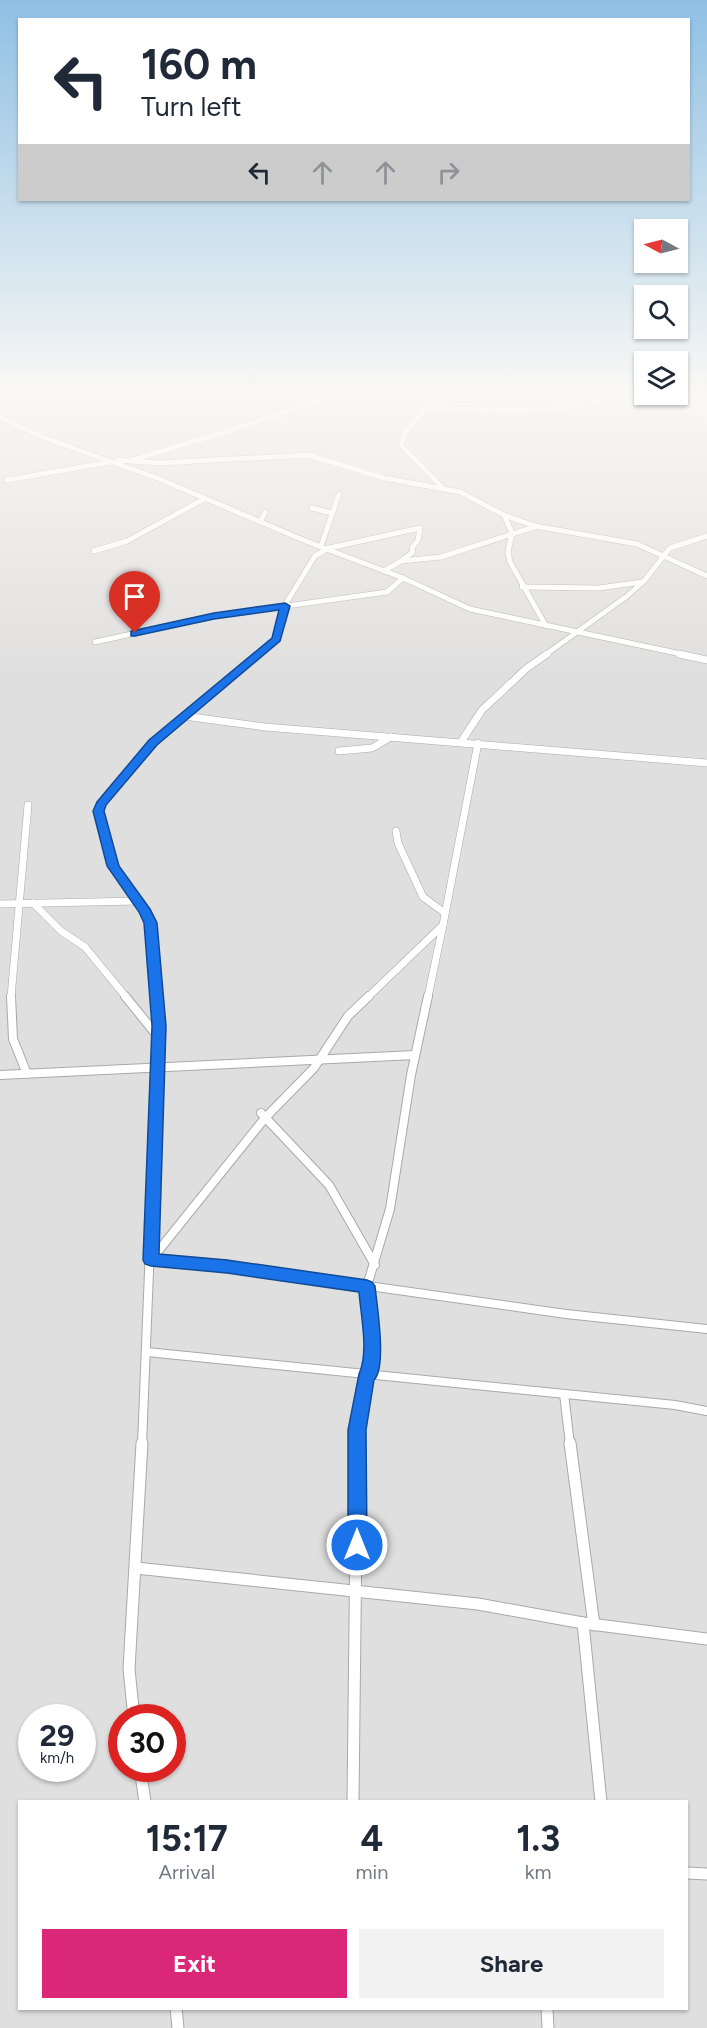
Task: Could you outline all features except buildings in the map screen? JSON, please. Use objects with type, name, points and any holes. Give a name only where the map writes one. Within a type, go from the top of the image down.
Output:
[{"type":"street","points":[[176,488],[403,578],[470,609],[707,660]]},
{"type":"street","points":[[443,488],[460,492],[504,515],[535,526],[637,544],[707,576]]},
{"type":"street","points":[[325,547],[332,513],[339,494]]},
{"type":"street","points":[[94,551],[127,541],[204,499]]},
{"type":"street","points":[[312,508],[332,513]]},
{"type":"street","points":[[260,522],[265,512]]},
{"type":"street","points":[[504,515],[512,532],[508,552],[522,587],[546,626]]},
{"type":"street","points":[[401,561],[441,557],[535,526]]},
{"type":"street","points":[[133,1704],[129,1669],[147,1352],[159,1038],[150,923],[113,866],[99,808],[153,742],[277,639],[285,606],[311,560],[325,547],[420,528],[418,540],[412,548],[413,552],[384,571]]},
{"type":"street","points":[[461,742],[478,715],[527,668],[642,582],[670,548],[707,536]]},
{"type":"street","points":[[94,642],[214,616],[387,592],[403,578]]},
{"type":"street","points":[[522,587],[599,588],[642,582]]},
{"type":"street","points":[[184,716],[265,727],[707,763]]},
{"type":"street","points":[[339,751],[372,748],[391,736]]},
{"type":"street","points":[[353,1800],[357,1430],[369,1374],[371,1320],[367,1286],[390,1209],[415,1055],[478,743]]},
{"type":"street","points":[[27,1074],[13,1039],[10,1004],[28,805]]},
{"type":"street","points":[[396,831],[398,843],[423,897],[445,913]]},
{"type":"street","points":[[0,904],[137,901]]},
{"type":"street","points":[[33,903],[61,931],[85,947],[159,1038]]},
{"type":"street","points":[[151,1260],[263,1115],[320,1061],[334,1034],[348,1016],[443,925]]},
{"type":"street","points":[[0,1075],[415,1055]]},
{"type":"street","points":[[263,1115],[329,1185],[375,1265]]},
{"type":"street","points":[[151,1260],[227,1266],[566,1314],[707,1329]]},
{"type":"street","points":[[147,1352],[564,1394],[707,1411]]},
{"type":"street","points":[[564,1394],[588,1624],[602,1800]]},
{"type":"street","points":[[136,1568],[478,1604],[588,1624],[707,1638]]},
{"type":"street","points":[[142,1782],[146,1800]]},
{"type":"street","points":[[688,1873],[707,1874]]},
{"type":"street","points":[[176,2010],[178,2028]]},
{"type":"street","points":[[547,2010],[548,2028]]},
{"type":"shaded area","points":[[0,488],[707,488],[707,2028],[0,2028]]},
{"type":"route","points":[[135,633],[214,616],[285,606],[277,639],[153,742],[101,804],[99,811],[113,866],[146,912],[150,923],[159,1026],[151,1260],[227,1266],[367,1286],[372,1344],[370,1374],[367,1374],[357,1430],[357,1545]]}]
